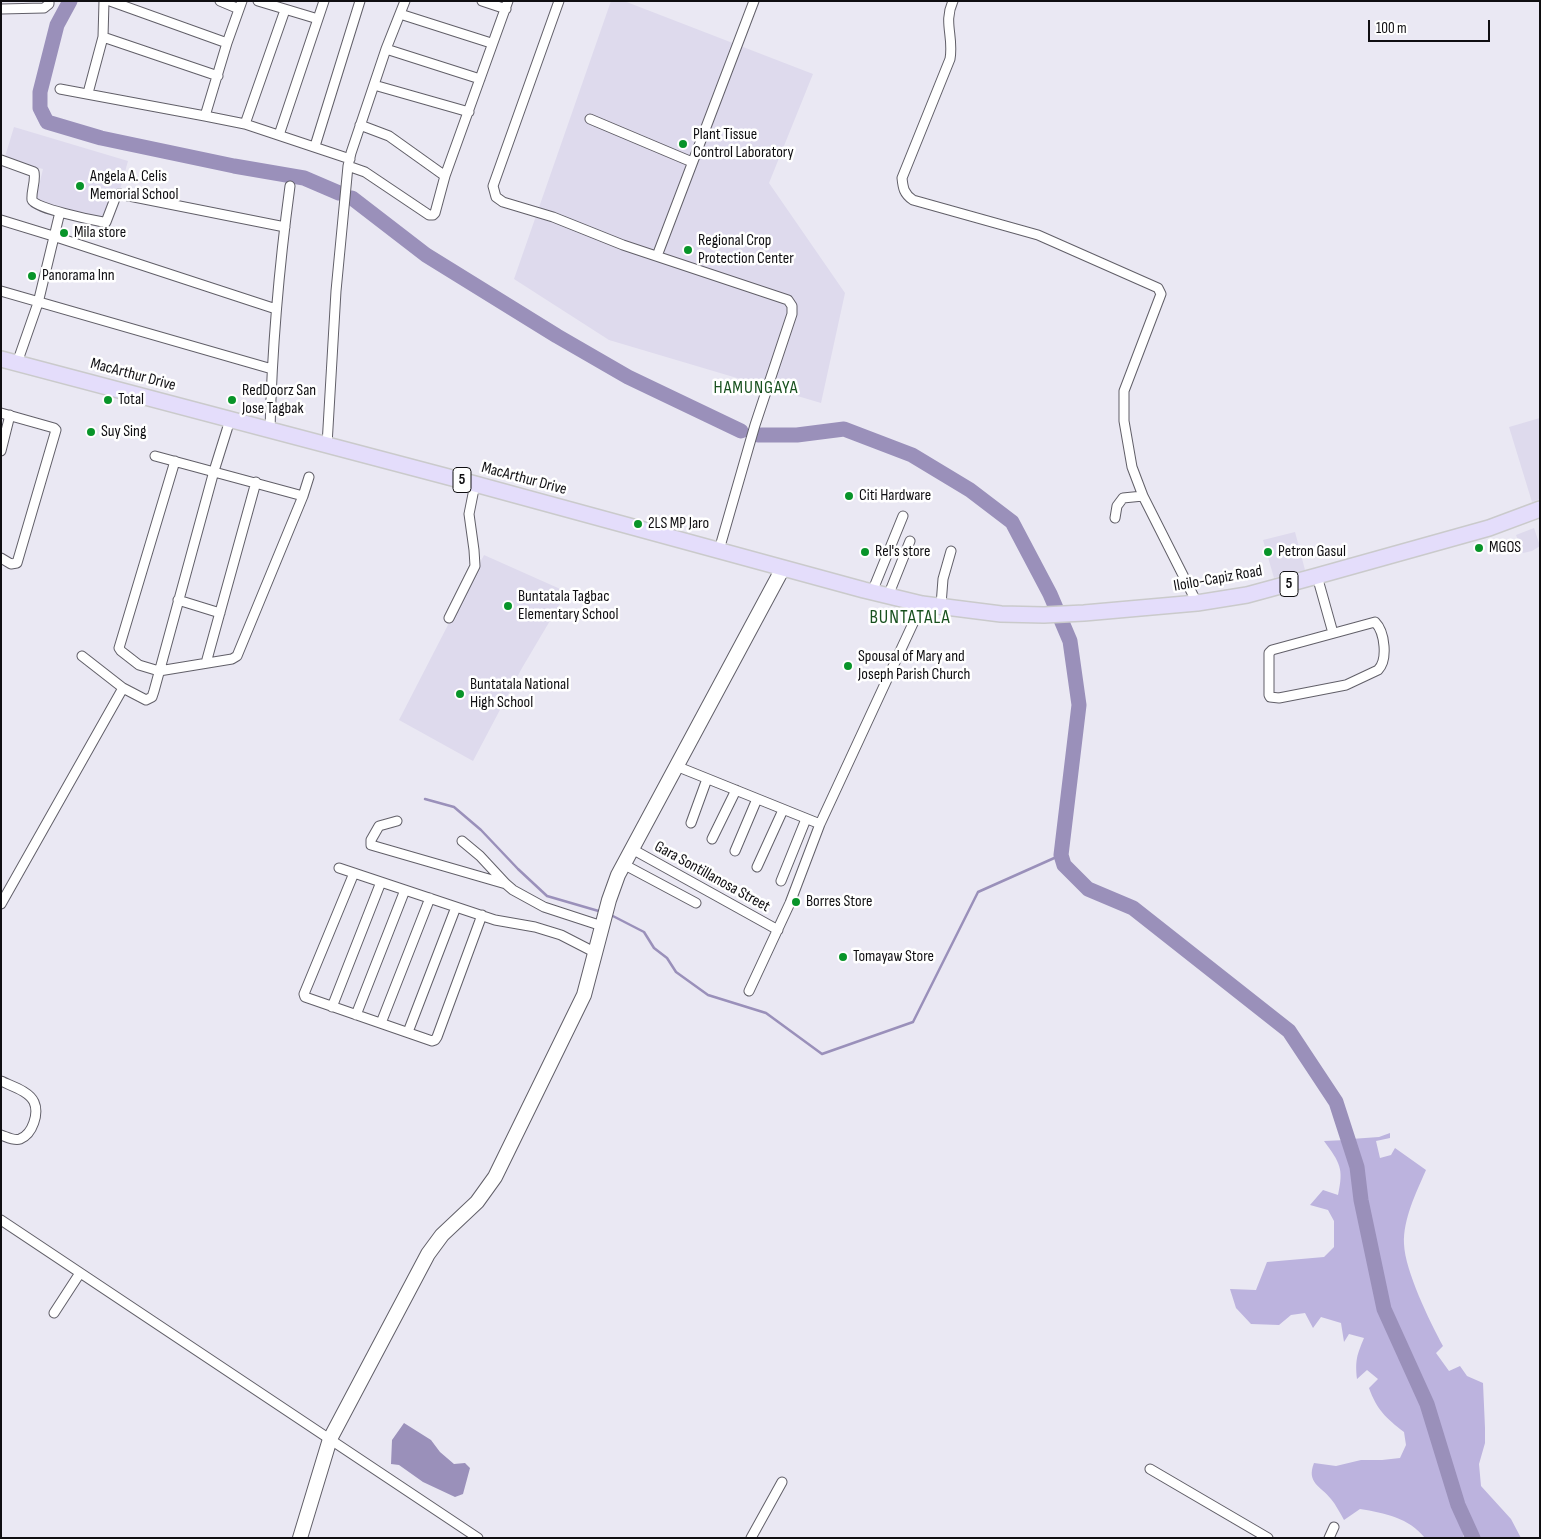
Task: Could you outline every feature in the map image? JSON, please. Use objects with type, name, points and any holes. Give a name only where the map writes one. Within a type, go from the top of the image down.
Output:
[{"type":"main road","name":"MacArthur Drive","points":[[1,359],[922,604]]},
{"type":"main road","name":"Iloilo-Capiz Road","points":[[922,604],[1001,614],[1044,615],[1197,603],[1247,595],[1317,576],[1488,528],[1540,509]]},
{"type":"street","points":[[1,10],[44,8],[49,4],[49,1]]},
{"type":"street","points":[[88,93],[103,37],[104,1]]},
{"type":"street","points":[[110,1],[227,43]]},
{"type":"street","points":[[205,116],[240,5],[220,1]]},
{"type":"street","points":[[258,1],[318,19]]},
{"type":"street","points":[[279,135],[324,1]]},
{"type":"street","points":[[315,146],[360,1]]},
{"type":"street","points":[[327,445],[336,291],[349,162],[386,49],[405,1]]},
{"type":"street","points":[[60,89],[245,124],[315,146],[349,162],[429,215],[433,215],[445,176],[507,5],[482,1]]},
{"type":"street","points":[[559,1],[493,186],[496,197],[503,202],[553,217],[657,256],[788,300],[792,306],[792,314],[755,425],[719,550]]},
{"type":"street","points":[[657,256],[754,1]]},
{"type":"street","points":[[953,1],[948,16],[951,40],[950,58],[902,178],[903,189],[912,200],[1038,235],[1158,288],[1161,294],[1124,391],[1124,422],[1132,467],[1142,496],[1197,603]]},
{"type":"street","points":[[245,124],[285,10]]},
{"type":"street","points":[[400,14],[492,43]]},
{"type":"street","points":[[103,37],[218,76]]},
{"type":"street","points":[[386,49],[480,79]]},
{"type":"street","points":[[374,85],[469,112]]},
{"type":"street","points":[[590,120],[692,162]]},
{"type":"street","points":[[360,124],[389,136],[445,176]]},
{"type":"street","points":[[1,160],[33,170],[35,175],[33,202],[60,212],[105,222],[116,196],[119,194],[285,227]]},
{"type":"street","points":[[270,430],[276,309],[290,186]]},
{"type":"street","points":[[17,363],[38,303],[60,212]]},
{"type":"street","points":[[1,220],[276,309]]},
{"type":"street","points":[[1,291],[272,369]]},
{"type":"street","points":[[1,451],[6,414],[56,430],[17,563],[10,564],[1,558]]},
{"type":"street","points":[[82,656],[123,688],[146,700],[150,698],[154,691],[214,471],[230,420]]},
{"type":"street","points":[[155,456],[304,496]]},
{"type":"street","points":[[175,461],[119,648],[139,665],[159,671],[232,659],[237,656],[304,496],[309,477]]},
{"type":"street","points":[[206,663],[256,482]]},
{"type":"street","points":[[449,618],[475,566],[469,514],[475,484]]},
{"type":"street","points":[[1115,518],[1117,506],[1123,498],[1142,496]]},
{"type":"street","points":[[872,592],[903,516]]},
{"type":"street","points":[[888,596],[910,540]]},
{"type":"street","points":[[941,605],[943,579],[951,551]]},
{"type":"street","points":[[300,1538],[330,1439],[428,1254],[442,1235],[477,1202],[495,1177],[584,995],[609,900],[624,864],[783,568]]},
{"type":"street","points":[[1317,576],[1333,634]]},
{"type":"street","points":[[178,600],[220,613]]},
{"type":"street","points":[[749,991],[778,930],[820,824],[922,604]]},
{"type":"street","points":[[1370,623],[1377,623],[1383,644],[1384,661],[1382,666],[1346,685],[1279,698],[1270,697],[1270,652],[1274,648],[1333,634],[1370,623]]},
{"type":"street","points":[[1,904],[123,688]]},
{"type":"street","points":[[676,766],[820,824]]},
{"type":"street","points":[[691,824],[707,779]]},
{"type":"street","points":[[712,839],[736,790]]},
{"type":"street","points":[[735,851],[757,799]]},
{"type":"street","points":[[757,867],[783,810]]},
{"type":"street","points":[[781,881],[806,819]]},
{"type":"street","points":[[397,820],[379,826],[371,840],[371,845],[506,884],[544,907],[603,923]]},
{"type":"street","points":[[462,841],[480,856],[506,884]]},
{"type":"street","name":"Gara Sontillanosa Street","points":[[632,849],[778,930]]},
{"type":"street","points":[[624,864],[696,903]]},
{"type":"street","points":[[339,868],[495,920],[535,927],[561,936],[596,953]]},
{"type":"street","points":[[354,873],[304,994],[308,999],[432,1041],[437,1037],[482,915]]},
{"type":"street","points":[[332,1007],[381,882]]},
{"type":"street","points":[[356,1015],[405,890]]},
{"type":"street","points":[[381,1023],[430,898]]},
{"type":"street","points":[[408,1032],[456,907]]},
{"type":"street","points":[[1,1081],[26,1093],[33,1100],[36,1110],[34,1124],[27,1134],[19,1139],[1,1135]]},
{"type":"street","points":[[1,1220],[330,1439],[464,1534],[478,1538]]},
{"type":"street","points":[[54,1313],[80,1273]]},
{"type":"street","points":[[1150,1469],[1268,1538]]},
{"type":"street","points":[[752,1538],[782,1482]]},
{"type":"street","points":[[1329,1538],[1334,1527]]},
{"type":"shaded area","points":[[611,1],[624,1],[813,74],[769,183],[845,293],[821,403],[609,340],[514,279]]},
{"type":"shaded area","name":"Angela A. Celis Memorial School","points":[[14,127],[128,161],[111,222],[35,202],[43,169],[4,160]]},
{"type":"shaded area","points":[[1540,418],[1540,499],[1532,502],[1509,427]]},
{"type":"shaded area","points":[[1534,528],[1540,546],[1532,551],[1523,553],[1516,535]]},
{"type":"shaded area","points":[[1295,532],[1305,570],[1274,578],[1263,540]]},
{"type":"shaded area","points":[[484,555],[567,592],[522,668],[473,761],[399,720]]},
{"type":"shaded area","points":[[1390,1133],[1390,1138],[1376,1141],[1380,1158],[1391,1155],[1395,1148],[1426,1170],[1414,1197],[1404,1235],[1405,1255],[1413,1282],[1443,1346],[1436,1353],[1449,1371],[1460,1366],[1467,1376],[1483,1383],[1485,1443],[1479,1464],[1481,1486],[1511,1519],[1521,1538],[1478,1538],[1462,1502],[1441,1431],[1427,1392],[1386,1301],[1364,1188],[1351,1139],[1379,1137]]},
{"type":"shaded area","points":[[1346,1140],[1352,1157],[1381,1308],[1427,1412],[1457,1508],[1464,1538],[1425,1538],[1419,1531],[1404,1521],[1378,1512],[1360,1509],[1344,1520],[1333,1501],[1313,1480],[1312,1470],[1314,1463],[1336,1466],[1361,1460],[1400,1458],[1406,1445],[1404,1432],[1383,1413],[1372,1396],[1369,1388],[1378,1379],[1367,1370],[1357,1379],[1357,1358],[1364,1338],[1349,1334],[1344,1342],[1341,1323],[1321,1317],[1313,1328],[1305,1313],[1291,1315],[1279,1325],[1251,1324],[1236,1308],[1230,1289],[1256,1290],[1267,1262],[1324,1257],[1334,1247],[1334,1221],[1328,1210],[1310,1205],[1323,1190],[1338,1195],[1341,1178],[1339,1166],[1324,1141]]},
{"type":"shaded area","points":[[404,1423],[431,1440],[440,1452],[454,1464],[465,1463],[470,1468],[463,1494],[455,1497],[423,1482],[399,1465],[391,1464],[392,1440]]},
{"type":"waterway","points":[[70,1],[57,25],[40,92],[40,108],[47,122],[101,138],[234,166],[304,178],[339,193]]},
{"type":"waterway","points":[[352,198],[426,255],[557,336],[628,377],[741,431]]},
{"type":"waterway","points":[[758,435],[797,435],[844,429],[912,455],[970,490],[1012,522],[1050,594],[1070,641],[1079,705],[1061,855],[1064,865],[1088,889],[1133,908],[1289,1031],[1336,1102],[1357,1167],[1361,1200],[1384,1309],[1427,1404],[1458,1505],[1473,1538]]},
{"type":"waterway","points":[[425,799],[454,807],[481,830],[547,896],[602,912]]},
{"type":"waterway","points":[[609,914],[644,932],[654,948],[667,958],[676,972],[708,995],[766,1013],[822,1054],[913,1022],[978,892],[1061,855]]},
{"type":"place","name":"Plant Tissue Control Laboratory","points":[[683,144]]},
{"type":"place","name":"Angela A. Celis Memorial School","points":[[80,186]]},
{"type":"place","name":"Mila store","points":[[64,233]]},
{"type":"place","name":"Regional Crop Protection Center","points":[[688,250]]},
{"type":"place","name":"Panorama Inn","points":[[32,276]]},
{"type":"place","name":"Total","points":[[108,400]]},
{"type":"place","name":"RedDoorz San Jose Tagbak","points":[[232,400]]},
{"type":"place","name":"Suy Sing","points":[[91,432]]},
{"type":"place","name":"Citi Hardware","points":[[849,496]]},
{"type":"place","name":"2LS MP Jaro","points":[[638,524]]},
{"type":"place","name":"MGOS","points":[[1479,548]]},
{"type":"place","name":"Rel's store","points":[[865,552]]},
{"type":"place","name":"Petron Gasul","points":[[1268,552]]},
{"type":"place","name":"Buntatala Tagbac Elementary School","points":[[508,606]]},
{"type":"place","name":"Spousal of Mary and Joseph Parish Church","points":[[848,666]]},
{"type":"place","name":"Buntatala National High School","points":[[460,694]]},
{"type":"place","name":"Borres Store","points":[[796,902]]},
{"type":"place","name":"Tomayaw Store","points":[[843,957]]},
{"type":"district","name":"HAMUNGAYA","points":[[756,388]]},
{"type":"district","name":"BUNTATALA","points":[[910,618]]}]
